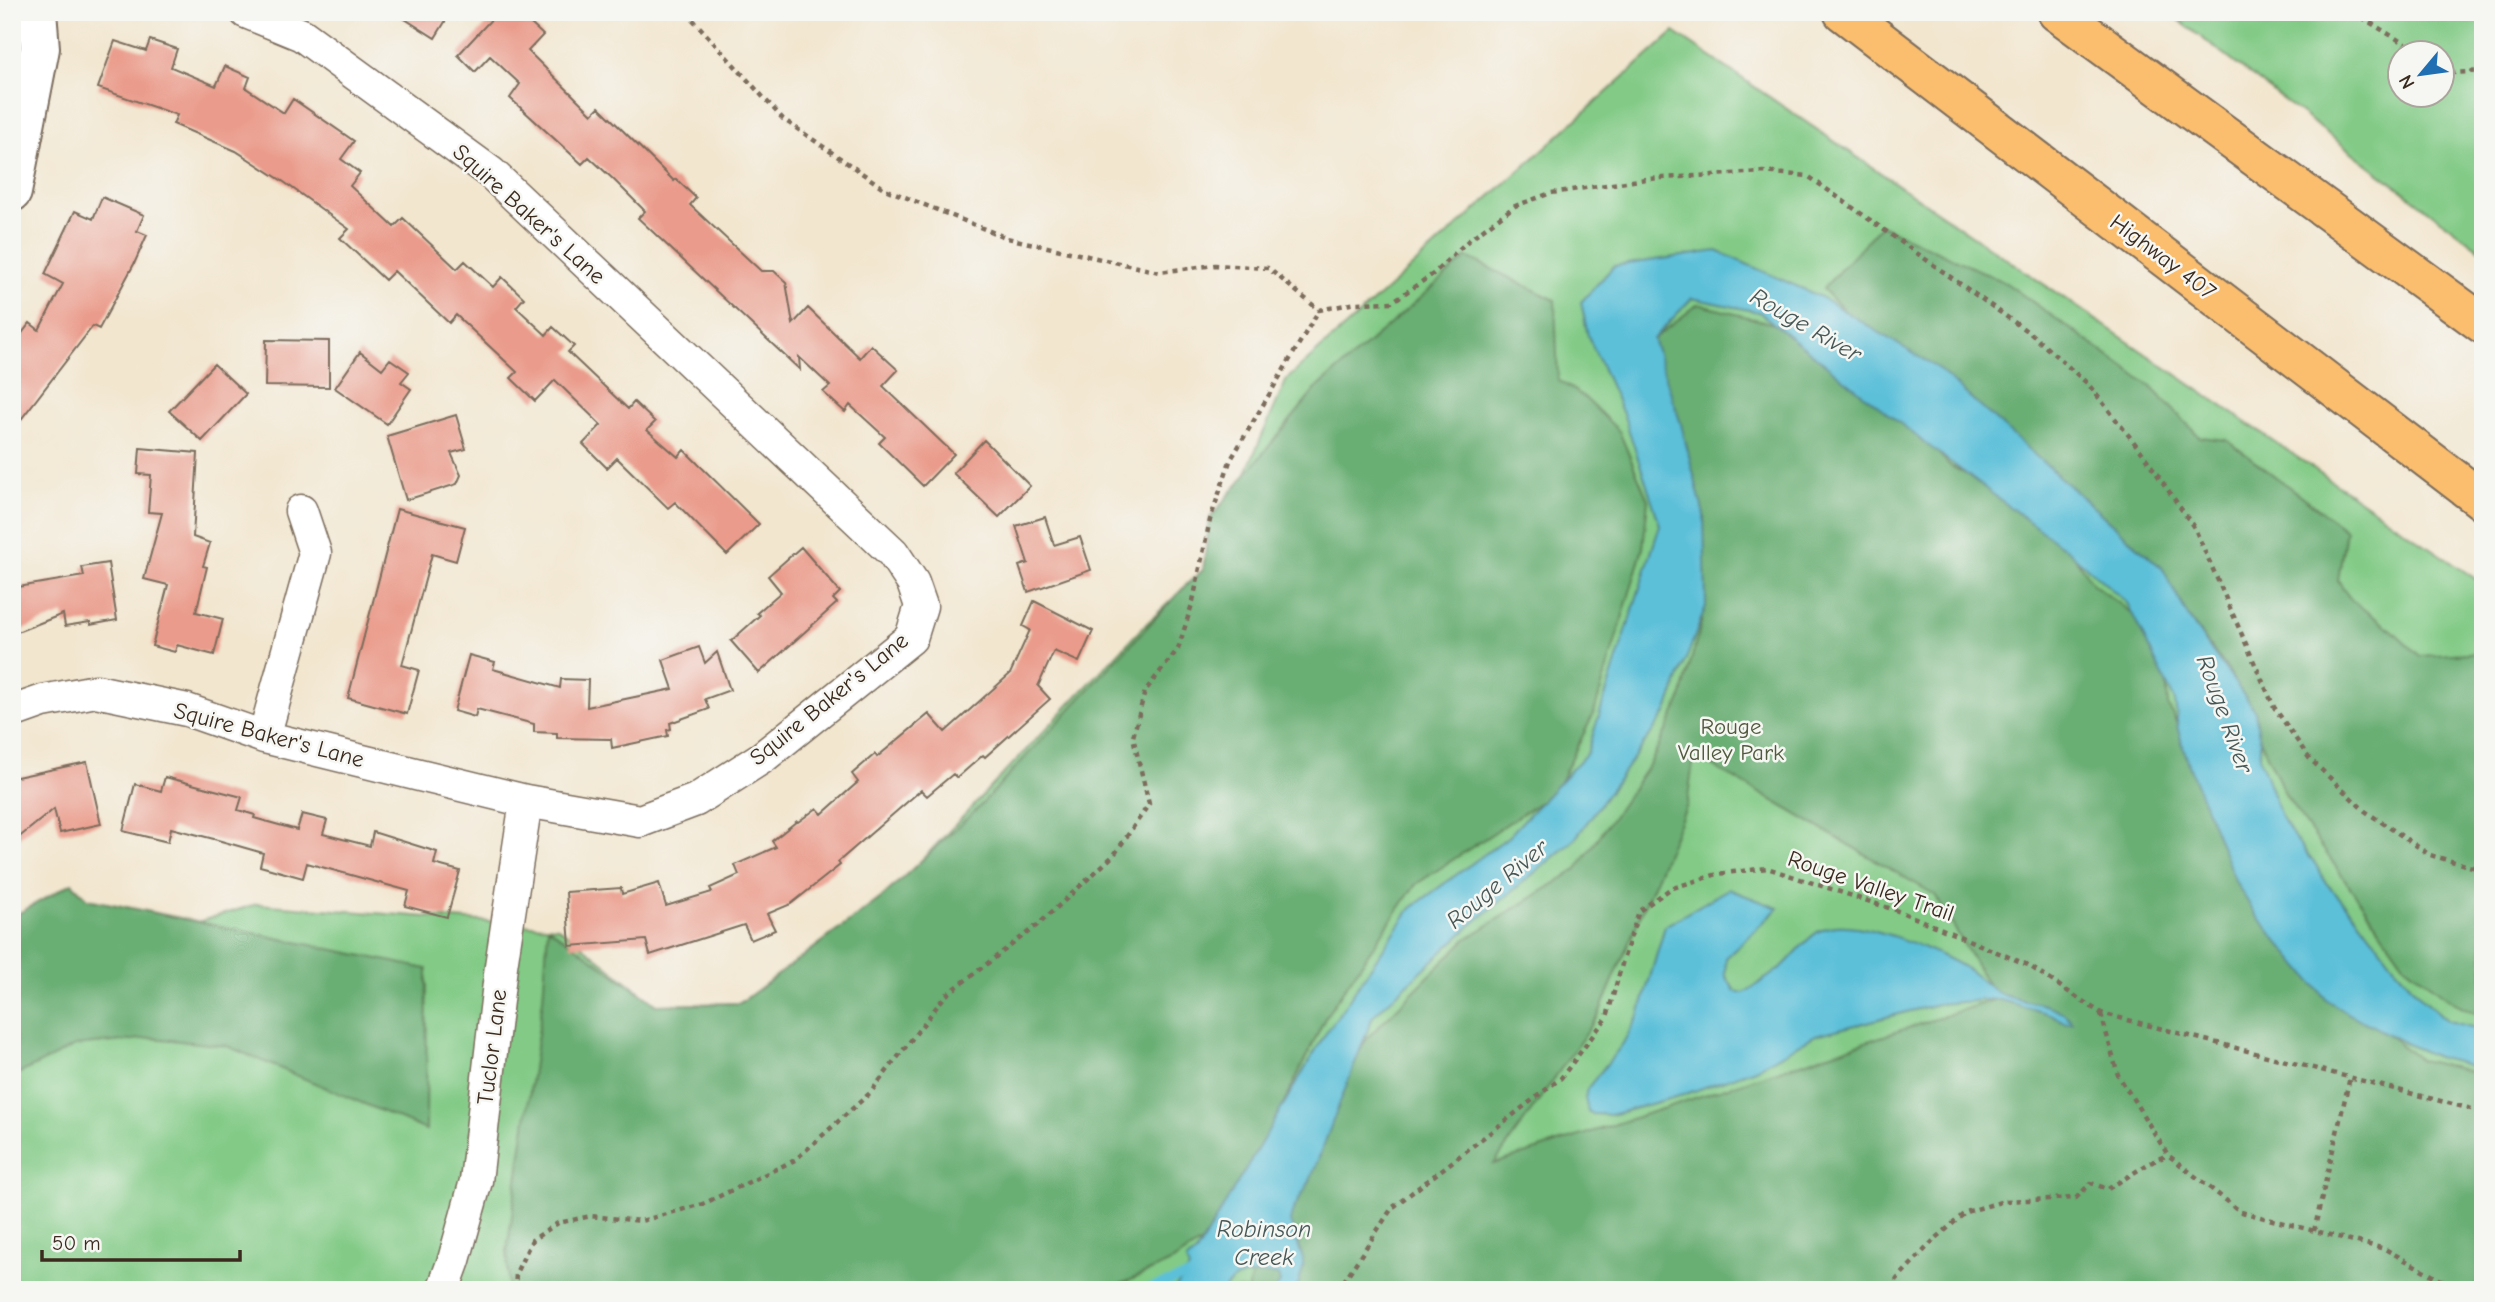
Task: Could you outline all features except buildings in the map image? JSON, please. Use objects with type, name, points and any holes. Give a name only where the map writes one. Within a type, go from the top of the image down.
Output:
[{"type":"highway","name":"Highway 407","points":[[1843,12],[2483,500]]},
{"type":"highway","points":[[2057,12],[2483,324]]},
{"type":"street","points":[[12,192],[26,132],[40,48],[37,12]]},
{"type":"street","name":"Squire Baker's Lane","points":[[12,712],[43,701],[96,691],[187,710],[264,737],[526,801],[640,821],[696,800],[763,757],[911,638],[921,606],[913,583],[893,553],[491,173],[302,36],[246,12]]},
{"type":"street","points":[[264,737],[315,553],[302,511]]},
{"type":"street","name":"Tuclor Lane","points":[[443,1290],[476,1181],[501,966],[526,801]]},
{"type":"path","points":[[686,12],[783,119],[885,189],[1007,238],[1159,272],[1214,265],[1268,268],[1319,310]]},
{"type":"path","points":[[2353,12],[2395,38]]},
{"type":"path","points":[[2456,73],[2483,71]]},
{"type":"path","points":[[514,1290],[516,1273],[532,1240],[558,1223],[591,1216],[642,1221],[703,1204],[795,1160],[870,1093],[945,996],[1040,923],[1114,855],[1149,804],[1133,737],[1145,691],[1178,649],[1193,601],[1210,520],[1230,461],[1319,310],[1356,303],[1392,302],[1433,274],[1472,237],[1516,206],[1551,192],[1660,178],[1763,172],[1808,176],[2031,334],[2088,384],[2141,451],[2195,529],[2274,707],[2309,758],[2365,811],[2430,855],[2483,870]]},
{"type":"path","name":"Rouge Valley Trail","points":[[1338,1290],[1392,1208],[1561,1079],[1607,1017],[1640,911],[1670,889],[1717,874],[1767,868],[1901,912],[2028,965],[2101,1013],[2483,1112]]},
{"type":"path","points":[[2101,1013],[2118,1075],[2168,1155],[2241,1212],[2385,1250],[2459,1290]]},
{"type":"path","points":[[2314,1231],[2350,1077]]},
{"type":"path","points":[[1891,1290],[1897,1279],[1933,1241],[1966,1212],[2004,1201],[2076,1198],[2091,1183],[2108,1189],[2168,1155]]},
{"type":"green space","points":[[2168,12],[2483,12],[2483,252]]},
{"type":"green space","name":"Rouge Valley Park","points":[[1674,32],[2483,584],[2483,1290],[12,1290],[12,983],[38,970],[257,904],[558,927],[657,1005],[740,1003],[861,924],[1141,629],[1203,570],[1287,379]]},
{"type":"green space","points":[[1881,225],[2006,283],[2149,385],[2200,437],[2227,440],[2346,530],[2338,580],[2351,600],[2392,630],[2420,656],[2483,652],[2483,1017],[2453,1002],[2405,965],[2286,796],[2229,671],[2185,613],[1874,341],[1823,289]]},
{"type":"green space","points":[[1467,257],[1555,300],[1558,380],[1584,397],[1619,431],[1648,500],[1643,548],[1594,713],[1555,792],[1415,885],[1326,1016],[1224,1228],[1173,1261],[1108,1290],[509,1290],[507,1251],[543,999],[548,927],[657,1005],[740,1003],[881,898],[978,808],[1203,570],[1210,518],[1316,389]]},
{"type":"green space","points":[[1698,304],[1785,327],[1880,387],[1950,466],[2046,515],[2094,585],[2163,636],[2168,705],[2254,887],[2364,1015],[2420,1060],[2483,1074],[2483,1290],[1247,1290],[1278,1201],[1367,1038],[1466,939],[1576,870],[1651,762],[1680,702],[1702,620],[1689,479],[1642,348]],"holes":[[[1694,755],[1935,895],[1996,999],[1494,1164],[1598,1016],[1687,805]]]},
{"type":"green space","points":[[72,883],[88,899],[427,969],[426,1130],[227,1046],[152,1038],[75,1046],[12,1077],[12,917]]},
{"type":"water","points":[[1717,251],[1821,297],[1937,368],[2163,569],[2190,620],[2255,711],[2260,759],[2281,816],[2294,837],[2326,883],[2358,918],[2422,998],[2448,1021],[2483,1030],[2483,1069],[2437,1057],[2413,1047],[2326,999],[2256,915],[2236,883],[2190,768],[2178,730],[2175,701],[2127,603],[2072,554],[1925,443],[1759,312],[1692,298],[1653,339],[1681,424],[1704,515],[1706,606],[1666,713],[1575,839],[1469,927],[1373,1016],[1310,1181],[1293,1210],[1290,1221],[1303,1259],[1298,1285],[1292,1290],[1275,1290],[1280,1283],[1278,1275],[1259,1274],[1240,1277],[1224,1290],[1174,1290],[1189,1269],[1186,1261],[1196,1253],[1324,1036],[1411,908],[1508,837],[1587,753],[1660,525],[1624,416],[1588,336],[1581,302],[1614,266]]},
{"type":"water","points":[[1728,889],[1778,908],[1726,958],[1725,975],[1735,991],[1744,993],[1770,976],[1823,929],[1854,927],[1916,944],[1965,968],[1999,993],[2057,1009],[2072,1022],[2066,1023],[2050,1014],[1996,999],[1938,1004],[1816,1035],[1755,1069],[1683,1095],[1611,1115],[1588,1111],[1585,1098],[1587,1089],[1622,1045],[1639,1015],[1665,926]]},
{"type":"waterway","points":[[1143,1290],[1190,1275]]},
{"type":"water label","name":"Rouge River","points":[[1806,325]]},
{"type":"water label","name":"Rouge River","points":[[2225,714]]},
{"type":"water label","name":"Rouge River","points":[[1497,884]]},
{"type":"water label","name":"Robinson Creek","points":[[1264,1243]]}]
